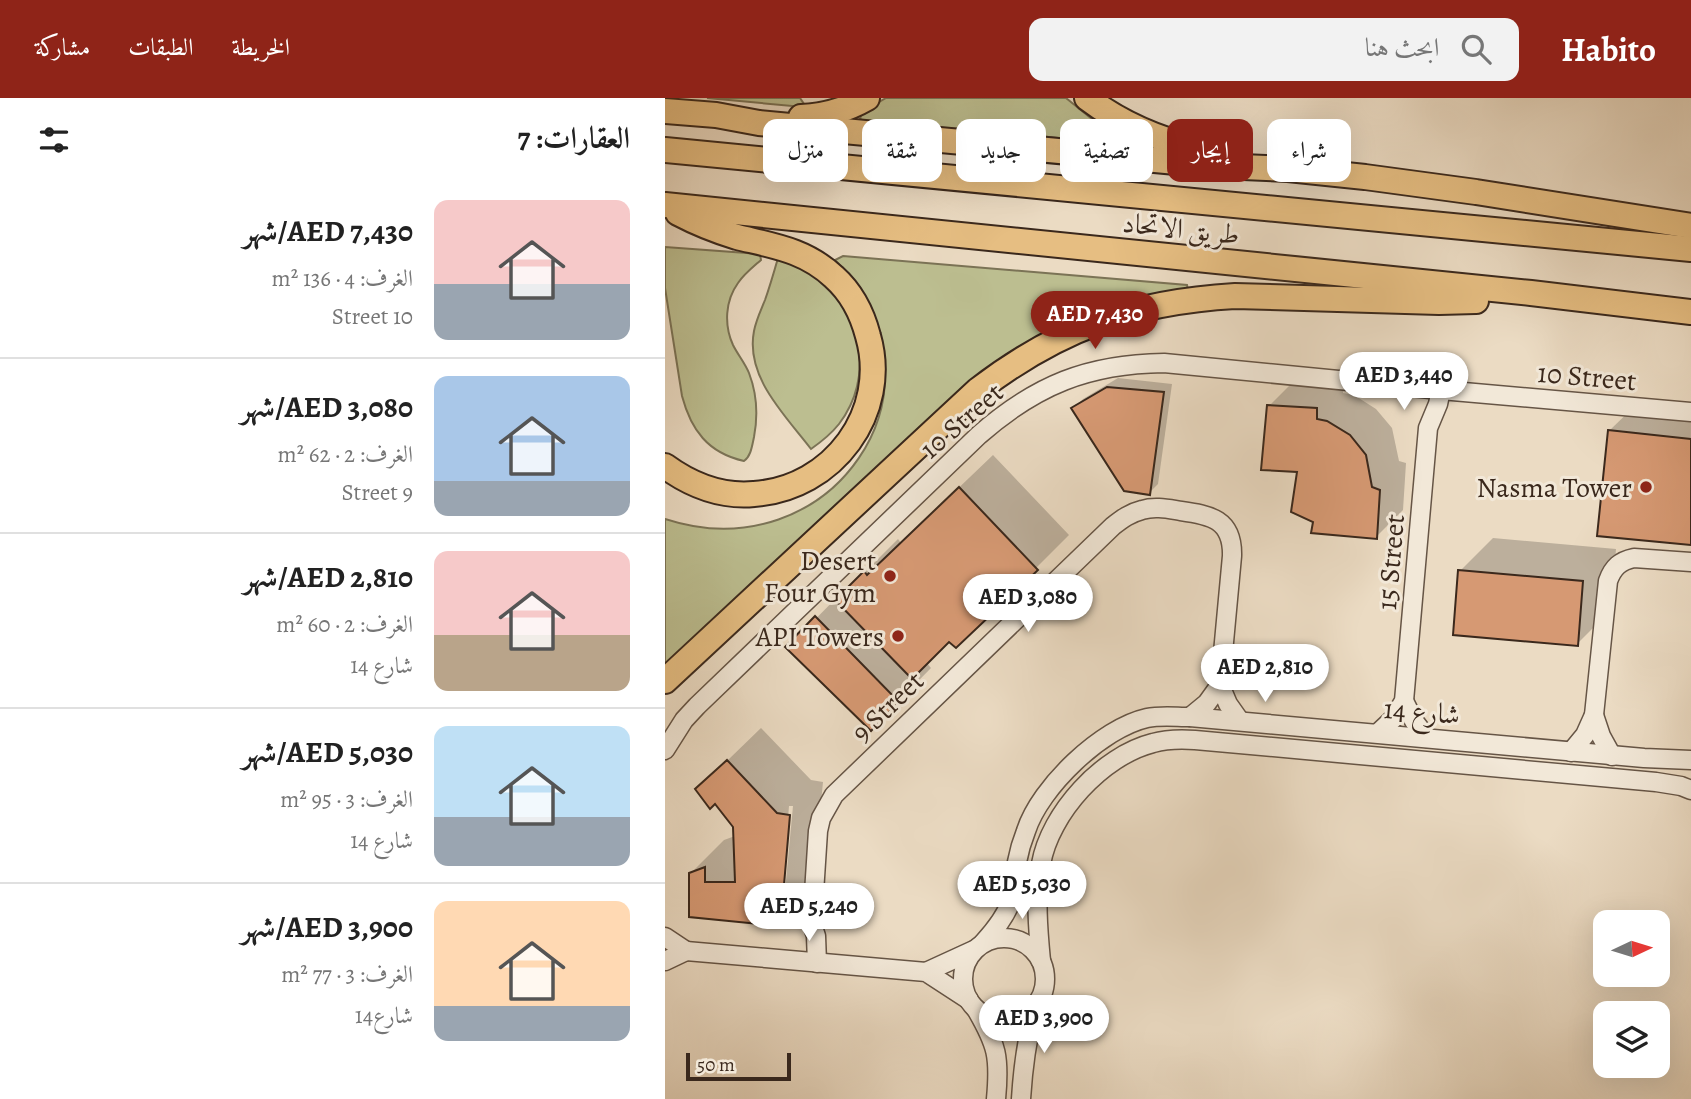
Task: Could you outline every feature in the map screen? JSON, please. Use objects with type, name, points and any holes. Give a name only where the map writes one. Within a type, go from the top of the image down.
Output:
[{"type":"highway","points":[[716,116],[812,116],[839,111],[867,98]]},
{"type":"highway","points":[[1087,98],[1130,126],[1167,141],[1267,164]]},
{"type":"highway","points":[[665,111],[759,123],[1219,166],[1267,168]]},
{"type":"highway","name":"طريق الاتحاد","points":[[665,150],[1691,249]]},
{"type":"highway","points":[[1351,176],[1691,226]]},
{"type":"highway","points":[[665,206],[716,230],[790,249],[822,266],[849,292],[858,308],[871,344],[873,381],[866,413],[850,442],[827,466],[793,486],[754,494],[720,492],[692,483],[665,466]]},
{"type":"highway","name":"طريق الاتحاد","points":[[665,206],[1531,293],[1691,312]]},
{"type":"highway","points":[[665,681],[978,390],[1032,352],[1061,337],[1091,324],[1147,307],[1205,298],[1235,296],[1460,301],[1501,299],[1531,293]]},
{"type":"highway","points":[[665,696],[706,644]]},
{"type":"street","name":"10 Street","points":[[665,750],[684,720],[697,706],[979,435],[1011,409],[1065,380],[1123,365],[1164,363],[1691,412]]},
{"type":"street","points":[[1422,389],[1428,428]]},
{"type":"street","points":[[1428,428],[1441,390]]},
{"type":"street","name":"15 Street","points":[[1404,701],[1428,428]]},
{"type":"street","name":"9 Street","points":[[809,962],[817,943],[812,924],[818,831],[834,795],[1122,518],[1133,512],[1158,508],[1207,514],[1225,527],[1232,555],[1220,685]]},
{"type":"street","points":[[1571,752],[1585,735],[1594,715],[1611,572],[1625,560],[1635,558],[1691,562]]},
{"type":"street","points":[[1190,717],[1207,703],[1220,685]]},
{"type":"street","points":[[1220,685],[1228,704],[1240,721]]},
{"type":"street","points":[[1378,733],[1393,719],[1404,701]]},
{"type":"street","points":[[1404,701],[1427,738]]},
{"type":"street","points":[[1594,715],[1612,756]]},
{"type":"street","name":"شارع 14","points":[[979,947],[1000,923],[1012,898],[1019,855],[1027,826],[1036,809],[1064,774],[1098,743],[1126,725],[1147,718],[1190,717],[1612,756],[1691,760]]},
{"type":"street","name":"شارع 14","points":[[1041,961],[1039,883],[1051,832],[1069,803],[1094,778],[1128,752],[1154,742],[1195,740],[1656,782],[1691,790]]},
{"type":"street","points":[[665,937],[686,951],[926,972],[985,1016],[996,1019],[1018,1018],[1028,1012],[1042,995],[1045,984],[1045,972],[1035,951],[1027,944],[1005,937],[994,939],[926,972]]},
{"type":"street","points":[[979,947],[964,969],[964,990],[994,1045],[998,1061],[996,1099]]},
{"type":"street","points":[[665,961],[686,951]]},
{"type":"street","points":[[1021,1099],[1027,1038],[1036,1004]]},
{"type":"green space","points":[[707,98],[800,98],[804,104],[803,107]]},
{"type":"green space","points":[[886,98],[1066,98],[1092,119],[1060,119],[1060,138],[1046,137],[1046,119],[956,119],[956,129],[942,128],[942,119],[862,120],[860,119],[862,112]]},
{"type":"green space","points":[[665,247],[760,254],[761,260],[743,277],[730,297],[727,313],[730,337],[749,373],[755,397],[754,437],[750,454],[744,461],[711,446],[690,419],[682,396],[665,288]]},
{"type":"green space","points":[[843,256],[1187,285],[1188,290],[1088,313],[1040,336],[665,672],[665,519],[725,529],[778,519],[824,495],[859,458],[880,413],[885,362],[871,310],[835,260]]},
{"type":"green space","points":[[778,258],[817,278],[832,292],[853,327],[858,346],[860,366],[850,406],[836,428],[811,449],[769,394],[755,364],[754,331]]},
{"type":"building","points":[[1107,387],[1164,392],[1150,495],[1124,491],[1071,408]]},
{"type":"building","points":[[1267,405],[1317,408],[1317,419],[1327,421],[1350,435],[1366,455],[1372,487],[1380,490],[1377,539],[1311,533],[1313,522],[1291,512],[1297,472],[1261,470]]},
{"type":"building","name":"Nasma Tower","points":[[1608,430],[1691,439],[1691,545],[1597,536]]},
{"type":"building","points":[[959,487],[1038,570],[956,648],[949,642],[912,679],[835,600],[864,571],[867,575]]},
{"type":"building","points":[[1458,570],[1583,581],[1578,646],[1453,635]]},
{"type":"building","points":[[815,616],[899,702],[871,731],[785,647]]},
{"type":"building","points":[[727,760],[777,813],[790,815],[782,908],[759,924],[689,917],[689,873],[705,867],[705,882],[735,882],[733,827],[715,804],[710,809],[695,789]]},
{"type":"place","name":"Nasma Tower","points":[[1646,487]]},
{"type":"place","name":"Desert Four Gym","points":[[890,576]]},
{"type":"place","name":"API Towers","points":[[898,636]]}]
